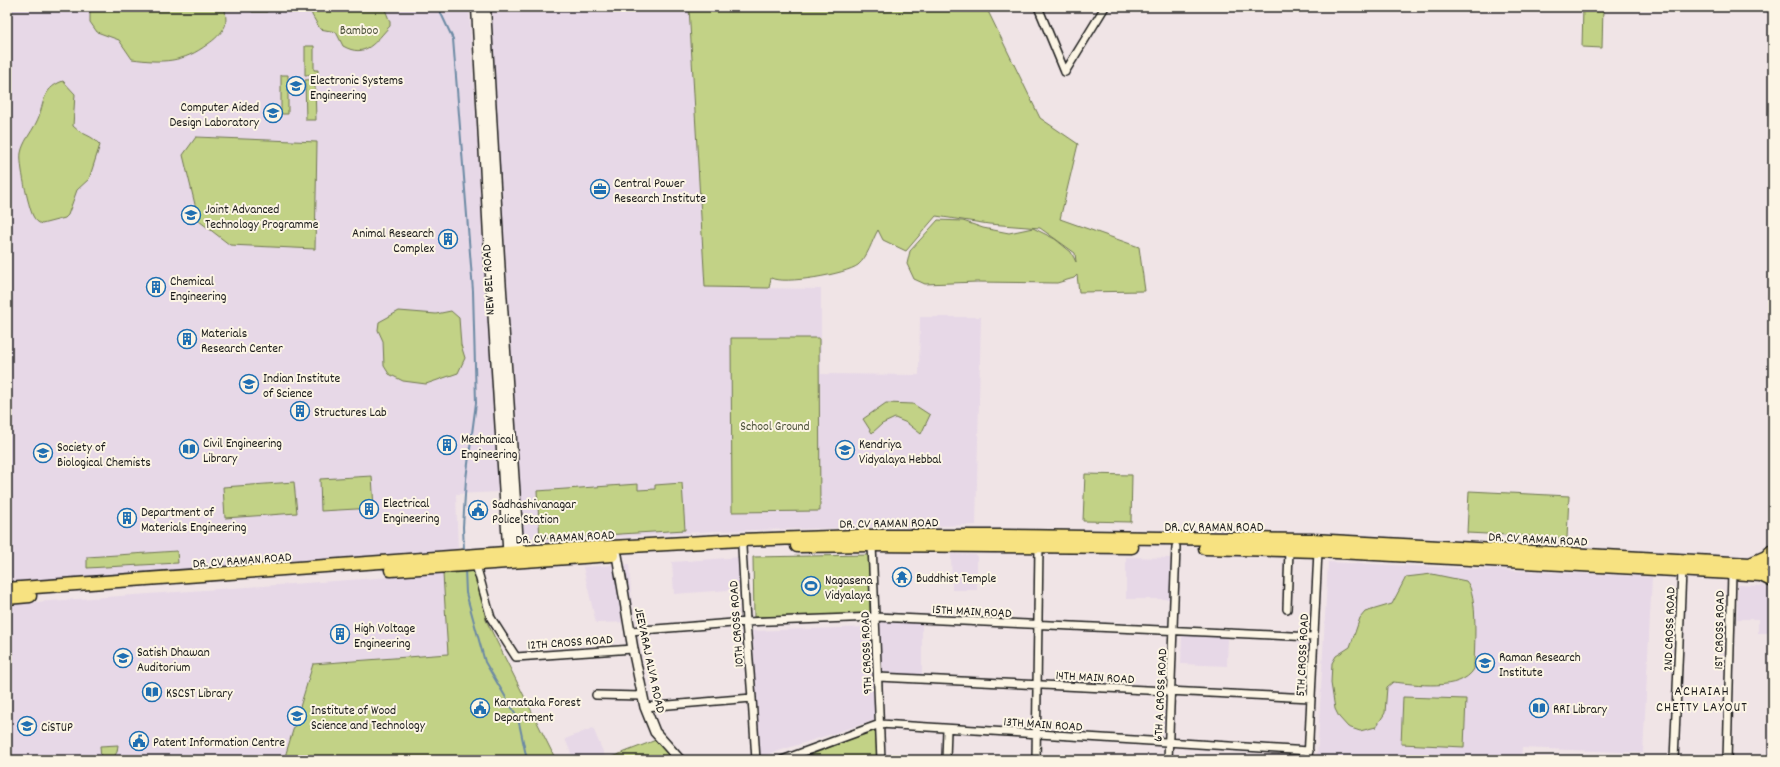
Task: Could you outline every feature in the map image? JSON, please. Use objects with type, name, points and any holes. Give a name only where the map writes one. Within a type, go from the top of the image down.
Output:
[{"type":"highway","name":"DR. CV RAMAN ROAD","points":[[7,598],[741,540],[859,536],[995,536],[1312,540],[1750,564]]},
{"type":"highway","name":"DR. CV RAMAN ROAD","points":[[514,557],[618,559],[742,547],[872,545],[1176,547],[1318,551],[1767,575]]},
{"type":"highway","points":[[1750,564],[1766,557],[1773,550]]},
{"type":"highway","name":"DR. CV RAMAN ROAD","points":[[7,589],[467,562]]},
{"type":"highway","points":[[1767,575],[1773,581]]},
{"type":"main road","name":"NEW BEL ROAD","points":[[477,7],[491,276],[514,557]]},
{"type":"main road","name":"NEW BEL ROAD","points":[[486,7],[514,557]]},
{"type":"main road","name":"DR. CV RAMAN ROAD","points":[[1750,564],[1773,566]]},
{"type":"street","points":[[1038,7],[1065,72],[1105,7]]},
{"type":"street","name":"9TH CROSS ROAD","points":[[872,545],[881,760]]},
{"type":"street","points":[[1036,760],[1039,546]]},
{"type":"street","name":"10TH CROSS ROAD","points":[[742,547],[756,760]]},
{"type":"street","name":"6TH A CROSS ROAD","points":[[1168,760],[1176,547]]},
{"type":"street","points":[[1287,609],[1289,550]]},
{"type":"street","name":"5TH CROSS ROAD","points":[[1308,760],[1318,551]]},
{"type":"street","name":"JEEVARAJ ALVA ROAD","points":[[618,559],[632,649],[644,707],[655,732],[680,760]]},
{"type":"street","name":"12TH CROSS ROAD","points":[[467,562],[491,618],[516,657],[632,649]]},
{"type":"street","name":"2ND CROSS ROAD","points":[[1674,760],[1682,571]]},
{"type":"street","name":"1ST CROSS ROAD","points":[[1727,760],[1732,573]]},
{"type":"street","name":"15TH MAIN ROAD","points":[[630,631],[746,622],[876,617],[1313,637]]},
{"type":"street","name":"14TH MAIN ROAD","points":[[878,677],[1310,698]]},
{"type":"street","points":[[596,695],[642,696]]},
{"type":"street","points":[[644,707],[752,698]]},
{"type":"street","name":"13TH MAIN ROAD","points":[[782,760],[880,724],[1309,751]]},
{"type":"street","points":[[946,760],[947,729]]},
{"type":"shaded area","name":"Indian Institute of Science","points":[[7,7],[469,7],[499,492],[456,494],[458,550],[438,550],[7,582]]},
{"type":"shaded area","name":"Central Power Research Institute","points":[[490,7],[689,7],[705,287],[821,289],[821,374],[919,375],[920,317],[981,317],[976,525],[716,531],[536,543],[523,533]]},
{"type":"shaded area","points":[[951,554],[977,555],[977,590],[952,590]]},
{"type":"shaded area","points":[[741,557],[743,589],[674,594],[672,562]]},
{"type":"shaded area","points":[[1126,557],[1170,558],[1170,599],[1126,599]]},
{"type":"shaded area","name":"Raman Research Institute","points":[[1328,562],[1652,577],[1643,753],[1522,748],[1521,760],[1317,760]]},
{"type":"shaded area","points":[[629,564],[633,622],[596,623],[583,567]]},
{"type":"shaded area","points":[[475,571],[486,620],[556,760],[7,760],[7,604]]},
{"type":"shaded area","points":[[1738,585],[1764,586],[1773,591],[1773,633],[1758,633],[1758,619],[1737,619]]},
{"type":"shaded area","name":"Nagasena Vidyalaya","points":[[880,622],[922,622],[922,674],[879,674]]},
{"type":"shaded area","points":[[869,627],[875,720],[760,757],[752,631]]},
{"type":"shaded area","points":[[1182,635],[1228,636],[1227,666],[1181,664]]},
{"type":"shaded area","points":[[593,728],[606,759],[574,760],[565,739]]},
{"type":"green space","points":[[90,7],[225,7],[226,24],[215,38],[190,55],[163,61],[132,59],[119,40],[97,32],[90,22]]},
{"type":"green space","points":[[252,7],[267,7],[267,12],[252,12]]},
{"type":"green space","name":"Bamboo","points":[[311,7],[384,7],[390,22],[390,26],[370,47],[358,51],[351,50],[343,46],[336,32],[320,29],[312,15]]},
{"type":"green space","points":[[689,7],[986,7],[1040,118],[1078,144],[1060,219],[1139,247],[1145,291],[1079,292],[1077,275],[1074,278],[1057,283],[977,282],[925,284],[914,279],[907,264],[910,251],[938,220],[963,221],[983,228],[1009,233],[1033,228],[1055,239],[1071,252],[1076,262],[1075,253],[1040,228],[989,224],[936,216],[906,251],[883,240],[878,230],[861,262],[858,265],[841,272],[815,278],[778,280],[771,278],[769,288],[705,287]]},
{"type":"green space","points":[[1583,7],[1603,7],[1602,48],[1582,47]]},
{"type":"green space","points":[[305,46],[314,46],[314,70],[318,70],[318,74],[305,75]]},
{"type":"green space","points":[[281,75],[288,75],[288,114],[281,114]]},
{"type":"green space","points":[[318,79],[318,83],[315,84],[316,120],[306,120],[305,80]]},
{"type":"green space","points":[[63,81],[75,94],[73,126],[80,132],[97,141],[100,145],[89,179],[77,190],[68,215],[65,218],[42,224],[36,220],[31,211],[24,184],[21,153],[25,141],[39,117],[47,93],[56,84]]},
{"type":"green space","points":[[196,137],[317,142],[315,249],[230,245],[199,221],[183,155]]},
{"type":"green space","points":[[399,311],[436,314],[451,311],[459,318],[461,345],[465,358],[458,373],[426,384],[403,381],[389,374],[384,366],[383,341],[378,330],[379,322]]},
{"type":"green space","name":"School Ground","points":[[731,338],[819,338],[820,511],[732,512]]},
{"type":"green space","points":[[886,403],[913,404],[930,415],[921,434],[907,423],[895,418],[882,424],[872,433],[863,419]]},
{"type":"green space","points":[[1085,474],[1132,475],[1131,522],[1083,521]]},
{"type":"green space","points":[[372,476],[374,508],[321,511],[320,479]]},
{"type":"green space","points":[[294,482],[297,513],[225,518],[223,487]]},
{"type":"green space","points":[[682,483],[685,530],[540,539],[537,491],[638,484],[638,490],[655,489],[655,485]]},
{"type":"green space","points":[[1469,491],[1569,496],[1567,538],[1467,533]]},
{"type":"green space","points":[[177,551],[178,563],[87,568],[87,557]]},
{"type":"green space","name":"Nagasena Vidyalaya","points":[[869,555],[870,615],[754,617],[753,557]]},
{"type":"green space","points":[[475,571],[486,620],[556,760],[284,760],[313,664],[448,654],[443,574]]},
{"type":"green space","points":[[1432,574],[1466,581],[1470,588],[1473,598],[1475,623],[1474,669],[1468,676],[1459,681],[1448,684],[1424,685],[1393,682],[1387,687],[1385,713],[1376,727],[1360,731],[1348,727],[1339,717],[1335,709],[1331,683],[1332,663],[1336,656],[1350,647],[1360,618],[1365,612],[1392,604],[1406,577]]},
{"type":"green space","points":[[1403,697],[1466,699],[1464,747],[1401,744]]},
{"type":"green space","points":[[876,729],[877,760],[798,760]]},
{"type":"green space","points":[[656,740],[674,760],[604,760]]},
{"type":"green space","points":[[118,745],[117,752],[112,760],[101,760],[100,746]]},
{"type":"waterway","points":[[438,7],[453,39],[473,291],[476,403],[466,479],[463,527],[464,551]]},
{"type":"waterway","points":[[465,569],[466,593],[485,662],[518,718],[527,760]]},
{"type":"place","name":"Electronic Systems Engineering","points":[[296,86]]},
{"type":"place","name":"Computer Aided Design Laboratory","points":[[273,113]]},
{"type":"place","name":"Central Power Research Institute","points":[[600,189]]},
{"type":"place","name":"Joint Advanced Technology Programme","points":[[191,215]]},
{"type":"place","name":"Animal Research Complex","points":[[448,239]]},
{"type":"place","name":"Chemical Engineering","points":[[156,287]]},
{"type":"place","name":"Materials Research Center","points":[[187,339]]},
{"type":"place","name":"Indian Institute of Science","points":[[249,384]]},
{"type":"place","name":"Structures Lab","points":[[300,411]]},
{"type":"place","name":"Mechanical Engineering","points":[[447,445]]},
{"type":"place","name":"Civil Engineering Library","points":[[189,449]]},
{"type":"place","name":"Kendriya Vidyalaya Hebbal","points":[[845,450]]},
{"type":"place","name":"Society of Biological Chemists","points":[[43,453]]},
{"type":"place","name":"Electrical Engineering","points":[[369,509]]},
{"type":"place","name":"Sadhashivanagar Police Station","points":[[478,510]]},
{"type":"place","name":"Department of Materials Engineering","points":[[127,518]]},
{"type":"place","name":"Buddhist Temple","points":[[902,577]]},
{"type":"place","name":"Nagasena Vidyalaya","points":[[811,586]]},
{"type":"place","name":"High Voltage Engineering","points":[[340,634]]},
{"type":"place","name":"Satish Dhawan Auditorium","points":[[123,658]]},
{"type":"place","name":"Raman Research Institute","points":[[1485,663]]},
{"type":"place","name":"KSCST Library","points":[[152,692]]},
{"type":"place","name":"Karnataka Forest Department","points":[[480,708]]},
{"type":"place","name":"RRI Library","points":[[1539,708]]},
{"type":"place","name":"Institute of Wood Science and Technology","points":[[297,716]]},
{"type":"place","name":"CiSTUP","points":[[27,726]]},
{"type":"place","name":"Patent Information Centre","points":[[139,741]]},
{"type":"district","name":"ACHAIAH CHETTY LAYOUT","points":[[1702,698]]}]
